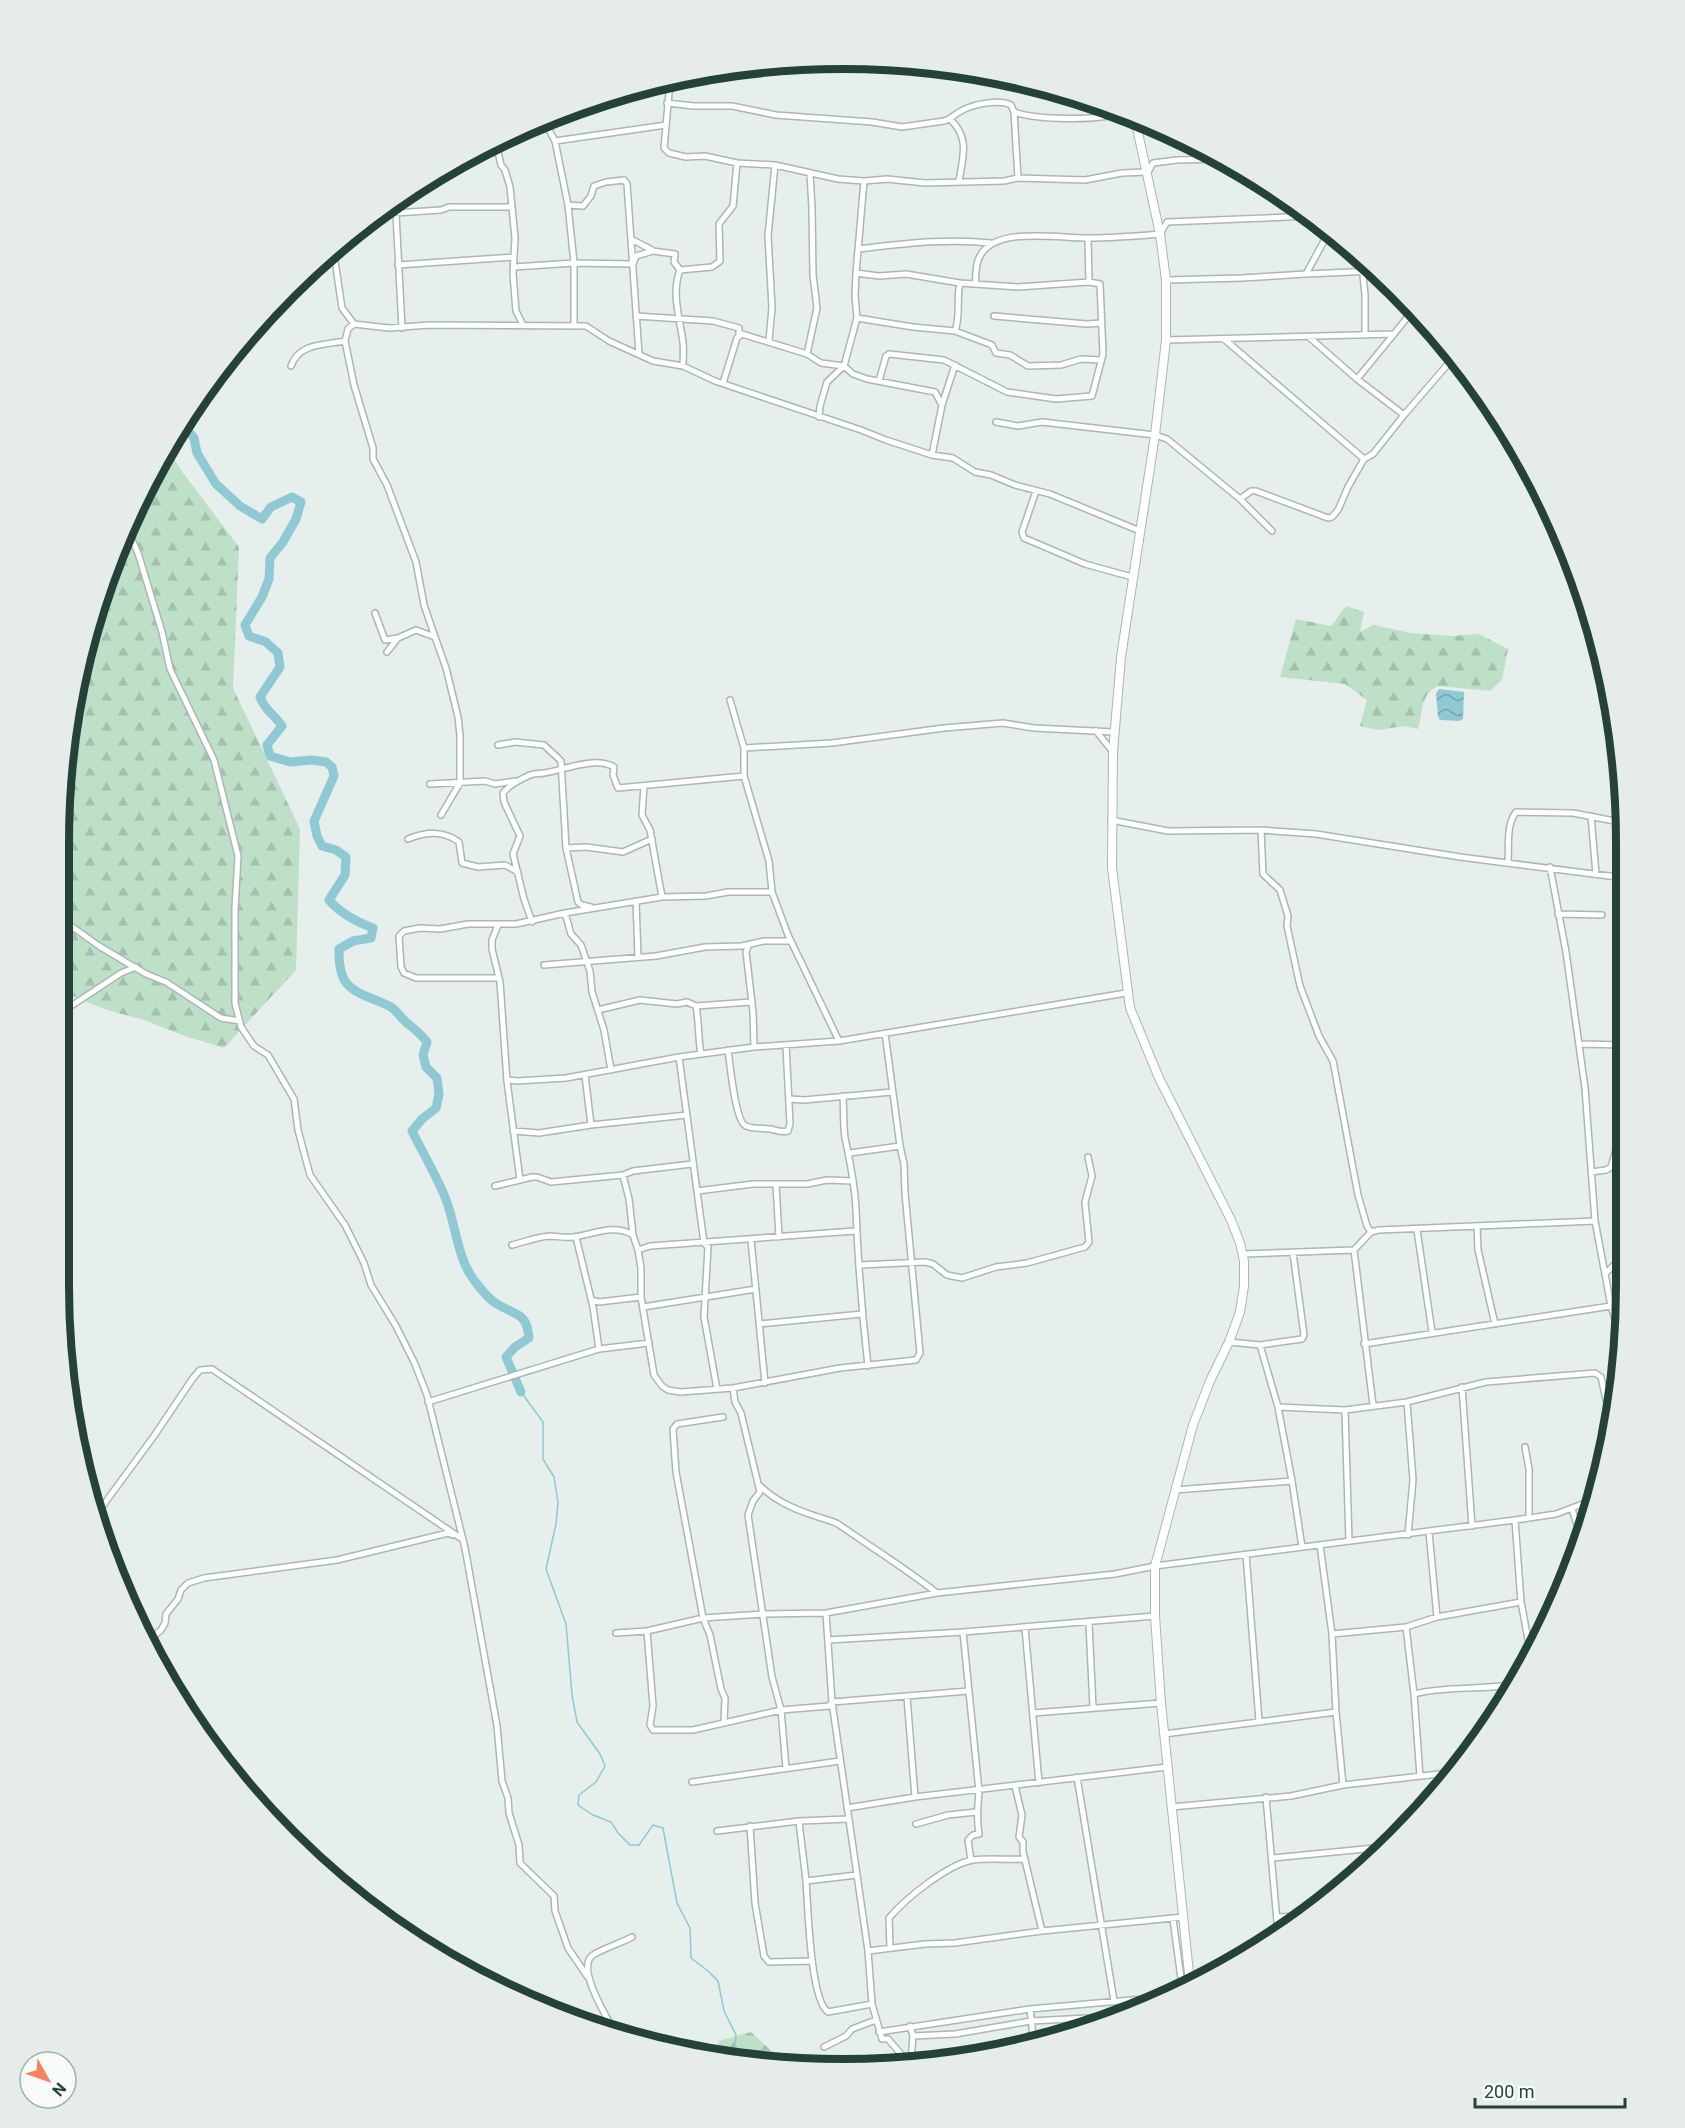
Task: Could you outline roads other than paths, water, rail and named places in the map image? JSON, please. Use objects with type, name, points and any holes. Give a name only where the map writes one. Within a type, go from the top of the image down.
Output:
[{"type":"main road","points":[[1137,127],[1160,234],[1166,280],[1167,340],[1121,657],[1113,752],[1112,868],[1126,993],[1130,1008],[1141,1037],[1231,1220],[1242,1254],[1244,1275],[1242,1299],[1229,1342],[1201,1402],[1155,1566],[1155,1616],[1161,1703],[1189,1977]]},
{"type":"street","points":[[669,89],[664,148],[669,153],[686,157],[705,156],[737,163],[775,165],[864,182],[887,179],[925,183],[1004,181],[1018,178],[1085,180],[1122,173],[1148,172],[1153,163],[1204,159]]},
{"type":"street","points":[[667,103],[732,106],[776,115],[872,122],[902,127],[950,119],[961,110],[983,104],[1008,103],[1014,112],[1018,178]]},
{"type":"street","points":[[1014,112],[1025,116],[1058,118],[1108,116]]},
{"type":"street","points":[[950,119],[961,131],[964,144],[958,181]]},
{"type":"street","points":[[555,141],[666,125]]},
{"type":"street","points":[[548,128],[555,141],[568,205],[574,263],[574,324]]},
{"type":"street","points":[[498,150],[510,187],[515,238],[513,274],[516,311],[523,325]]},
{"type":"street","points":[[680,270],[712,267],[720,261],[720,224],[733,206],[737,163]]},
{"type":"street","points":[[769,342],[772,301],[768,236],[775,165]]},
{"type":"street","points":[[807,354],[817,308],[813,276],[810,173]]},
{"type":"street","points":[[568,205],[583,206],[591,196],[594,186],[624,180],[627,184],[639,354]]},
{"type":"street","points":[[819,417],[827,382],[844,366],[857,318],[856,273],[864,182]]},
{"type":"street","points":[[392,214],[427,209],[441,210],[449,207],[511,207]]},
{"type":"street","points":[[396,214],[402,328]]},
{"type":"street","points":[[976,283],[978,261],[983,249],[1001,239],[1160,234],[1167,222],[1296,217]]},
{"type":"street","points":[[1088,238],[1089,282]]},
{"type":"street","points":[[631,239],[653,250],[675,254],[674,262],[680,270],[676,293],[683,344],[683,366]]},
{"type":"street","points":[[1306,274],[1325,239]]},
{"type":"street","points":[[858,249],[930,241],[965,240],[991,243]]},
{"type":"street","points":[[633,264],[636,256],[653,250]]},
{"type":"street","points":[[398,265],[514,257]]},
{"type":"street","points":[[335,259],[342,308],[354,324],[378,328],[429,325],[574,324],[586,326],[609,341],[653,361],[683,366],[723,383],[819,417],[932,455],[953,458],[975,472],[1050,494],[1140,531]]},
{"type":"street","points":[[514,267],[574,263],[633,264]]},
{"type":"street","points":[[1166,280],[1363,271]]},
{"type":"street","points":[[856,273],[879,276],[906,274],[960,283],[1018,287],[1089,282],[1100,284],[1103,342],[1092,396],[1056,399],[1007,392],[944,360],[889,354],[886,356],[879,381]]},
{"type":"street","points":[[1365,335],[1363,275],[1366,273]]},
{"type":"street","points":[[955,331],[958,322],[957,294],[960,283]]},
{"type":"street","points":[[636,316],[713,321],[739,328],[739,335],[723,383]]},
{"type":"street","points":[[994,316],[1087,324],[1101,323]]},
{"type":"street","points":[[1358,379],[1408,316]]},
{"type":"street","points":[[857,318],[955,331],[992,345],[996,353],[1010,355],[1028,366],[1061,365],[1081,359],[1101,360]]},
{"type":"street","points":[[354,324],[348,329],[345,341],[354,385],[373,448],[373,459],[387,485],[416,562],[424,605],[446,668],[458,717],[460,783],[441,815]]},
{"type":"street","points":[[1167,340],[1394,334]]},
{"type":"street","points":[[739,335],[807,354],[816,361],[844,366],[853,374],[867,379],[935,392],[942,405]]},
{"type":"street","points":[[1309,337],[1390,406],[1404,415]]},
{"type":"street","points":[[1224,339],[1364,459]]},
{"type":"street","points":[[291,366],[295,355],[303,350],[345,341]]},
{"type":"street","points":[[1240,500],[1251,491],[1256,491],[1318,516],[1332,517],[1338,510],[1364,459],[1373,454],[1449,363]]},
{"type":"street","points":[[932,455],[942,405],[955,365]]},
{"type":"street","points":[[996,422],[1018,426],[1042,422],[1155,435],[1167,439],[1240,500],[1272,531]]},
{"type":"street","points":[[1036,491],[1022,532],[1024,538],[1084,564],[1132,578]]},
{"type":"street","points":[[131,538],[162,632],[170,669],[214,760],[238,856],[234,1003],[240,1021],[254,1046],[268,1055],[294,1099],[298,1130],[310,1175],[345,1225],[364,1263],[371,1285],[396,1326],[414,1364],[428,1402],[462,1539],[497,1726],[502,1781],[519,1845],[520,1863],[554,1896],[555,1911],[568,1948],[587,1976],[611,2023]]},
{"type":"street","points":[[375,613],[385,640],[398,638],[416,630],[435,638]]},
{"type":"street","points":[[387,652],[398,638]]},
{"type":"street","points":[[730,700],[744,748],[744,776],[769,861],[772,892],[791,941],[839,1041]]},
{"type":"street","points":[[744,748],[832,743],[944,728],[1004,723],[1034,728],[1114,732]]},
{"type":"street","points":[[1096,731],[1113,752]]},
{"type":"street","points":[[498,745],[515,742],[544,745],[561,761],[566,848],[578,902],[596,908]]},
{"type":"street","points":[[502,793],[532,774],[543,774],[562,767],[588,764],[608,764],[614,767],[618,788],[744,776]]},
{"type":"street","points":[[430,784],[485,781],[495,784],[520,780]]},
{"type":"street","points":[[495,784],[502,793],[520,836],[513,854],[532,921]]},
{"type":"street","points":[[645,786],[642,815],[650,830],[662,897]]},
{"type":"street","points":[[1508,862],[1510,826],[1516,812],[1573,813],[1615,821]]},
{"type":"street","points":[[1591,816],[1596,874]]},
{"type":"street","points":[[1111,820],[1168,831],[1262,830],[1327,835],[1460,857],[1616,877]]},
{"type":"street","points":[[1262,830],[1263,874],[1280,890],[1288,916],[1287,926],[1300,986],[1319,1035],[1334,1061],[1358,1195],[1371,1232]]},
{"type":"street","points":[[408,839],[424,834],[440,833],[450,836],[459,842],[462,863],[478,867],[505,865],[518,872]]},
{"type":"street","points":[[566,848],[586,847],[623,852],[652,839]]},
{"type":"street","points":[[1550,867],[1566,952],[1585,1088],[1595,1221],[1615,1318]]},
{"type":"street","points":[[499,978],[416,978],[404,973],[401,967],[399,941],[401,933],[468,924],[498,925],[532,921],[662,897],[706,896],[728,892],[772,892]]},
{"type":"street","points":[[636,901],[638,957]]},
{"type":"street","points":[[566,913],[571,934],[581,945],[586,961],[592,992],[604,1030],[611,1070]]},
{"type":"street","points":[[1558,914],[1602,915]]},
{"type":"street","points":[[69,924],[99,946],[166,982],[221,1018],[240,1021]]},
{"type":"street","points":[[498,925],[492,940],[492,949],[499,978],[513,1131],[520,1180]]},
{"type":"street","points":[[544,965],[638,957],[764,941],[791,941]]},
{"type":"street","points":[[746,945],[754,1047]]},
{"type":"street","points":[[69,1008],[136,967]]},
{"type":"street","points":[[508,1080],[527,1081],[585,1075],[728,1050],[839,1041],[1126,993]]},
{"type":"street","points":[[598,1010],[640,1000],[677,1004],[687,1002],[696,1006],[752,1002]]},
{"type":"street","points":[[696,1006],[701,1054]]},
{"type":"street","points":[[623,1175],[629,1199],[630,1231],[638,1250],[641,1268],[641,1297],[654,1375],[668,1390],[681,1392],[733,1388],[840,1368],[916,1360],[920,1353],[904,1193],[904,1164],[885,1034]]},
{"type":"street","points":[[1579,1044],[1616,1044]]},
{"type":"street","points":[[728,1050],[737,1109],[742,1122],[746,1126],[784,1132],[788,1131],[790,1124],[786,1045]]},
{"type":"street","points":[[679,1057],[704,1243],[709,1253],[704,1317],[717,1389]]},
{"type":"street","points":[[585,1075],[591,1125]]},
{"type":"street","points":[[790,1099],[804,1100],[892,1092]]},
{"type":"street","points":[[843,1096],[845,1137],[850,1153],[856,1209],[855,1231],[868,1365]]},
{"type":"street","points":[[513,1131],[539,1133],[687,1115]]},
{"type":"street","points":[[850,1153],[900,1146]]},
{"type":"street","points":[[1591,1172],[1611,1167],[1616,1150]]},
{"type":"street","points":[[860,1265],[925,1262],[933,1264],[947,1275],[962,1278],[996,1267],[1027,1263],[1085,1247],[1089,1242],[1085,1202],[1092,1176],[1088,1157]]},
{"type":"street","points":[[495,1186],[537,1177],[550,1182],[623,1175],[633,1171],[692,1164]]},
{"type":"street","points":[[697,1191],[753,1184],[852,1181]]},
{"type":"street","points":[[776,1184],[779,1237]]},
{"type":"street","points":[[1242,1254],[1354,1250],[1371,1232],[1379,1230],[1595,1221]]},
{"type":"street","points":[[1477,1226],[1478,1250],[1495,1324]]},
{"type":"street","points":[[512,1245],[549,1236],[561,1238],[607,1230],[630,1231]]},
{"type":"street","points":[[1417,1230],[1432,1332]]},
{"type":"street","points":[[638,1250],[650,1246],[855,1231]]},
{"type":"street","points":[[576,1237],[591,1299],[596,1304],[599,1349]]},
{"type":"street","points":[[751,1240],[765,1383]]},
{"type":"street","points":[[1354,1250],[1373,1405]]},
{"type":"street","points":[[1229,1342],[1260,1345],[1302,1339],[1304,1335],[1293,1253]]},
{"type":"street","points":[[1605,1274],[1616,1263]]},
{"type":"street","points":[[643,1307],[756,1289]]},
{"type":"street","points":[[596,1304],[641,1297]]},
{"type":"street","points":[[1364,1344],[1611,1306]]},
{"type":"street","points":[[759,1324],[862,1314]]},
{"type":"street","points":[[428,1402],[599,1349],[649,1343]]},
{"type":"street","points":[[1260,1345],[1278,1407],[1302,1547]]},
{"type":"street","points":[[102,1507],[193,1378],[200,1370],[212,1369],[462,1539]]},
{"type":"street","points":[[1278,1407],[1345,1410],[1407,1402],[1486,1382],[1595,1373],[1601,1377],[1606,1402]]},
{"type":"street","points":[[1462,1387],[1472,1526]]},
{"type":"street","points":[[733,1388],[733,1396],[741,1413],[760,1492],[749,1509],[748,1515],[772,1677],[781,1710],[786,1768]]},
{"type":"street","points":[[1407,1402],[1413,1480],[1408,1534]]},
{"type":"street","points":[[1345,1410],[1349,1541]]},
{"type":"street","points":[[723,1417],[676,1425],[673,1429],[676,1472],[703,1618],[711,1635],[721,1689],[725,1698],[723,1722]]},
{"type":"street","points":[[1525,1447],[1529,1469],[1529,1518]]},
{"type":"street","points":[[1175,1490],[1292,1481]]},
{"type":"street","points":[[759,1486],[773,1498],[792,1509],[837,1523],[904,1567],[937,1593]]},
{"type":"street","points":[[616,1633],[647,1631],[703,1618],[826,1613],[937,1593],[1115,1574],[1155,1566],[1529,1518],[1572,1509],[1584,1504]]},
{"type":"street","points":[[1572,1509],[1577,1526]]},
{"type":"street","points":[[1515,1520],[1521,1602],[1528,1642]]},
{"type":"street","points":[[1429,1532],[1437,1617]]},
{"type":"street","points":[[154,1636],[161,1630],[166,1614],[188,1583],[204,1578],[337,1560],[448,1533],[462,1539]]},
{"type":"street","points":[[1320,1545],[1332,1634],[1343,1785]]},
{"type":"street","points":[[1246,1554],[1259,1721]]},
{"type":"street","points":[[1332,1634],[1406,1627],[1437,1617],[1521,1602]]},
{"type":"street","points":[[826,1613],[832,1702],[868,1951],[872,2004],[882,2039],[888,2039],[904,2056]]},
{"type":"street","points":[[828,1640],[1025,1628],[1155,1616]]},
{"type":"street","points":[[1089,1623],[1093,1708]]},
{"type":"street","points":[[1406,1627],[1420,1776]]},
{"type":"street","points":[[1025,1628],[1039,1783]]},
{"type":"street","points":[[647,1631],[653,1706],[651,1728],[686,1731],[781,1710],[828,1706],[832,1702],[969,1691]]},
{"type":"street","points":[[963,1632],[979,1791],[976,1812],[979,1834],[973,1835],[968,1840],[971,1860]]},
{"type":"street","points":[[1414,1694],[1435,1690],[1486,1689],[1504,1686]]},
{"type":"street","points":[[907,1697],[915,1797]]},
{"type":"street","points":[[1033,1713],[1161,1703]]},
{"type":"street","points":[[1164,1734],[1336,1712]]},
{"type":"street","points":[[692,1782],[840,1761]]},
{"type":"street","points":[[847,1808],[915,1797],[1167,1767]]},
{"type":"street","points":[[1171,1808],[1291,1796],[1343,1785],[1442,1774]]},
{"type":"street","points":[[1077,1777],[1114,2001]]},
{"type":"street","points":[[1015,1786],[1022,1815],[1019,1837],[1023,1842],[1042,1931]]},
{"type":"street","points":[[1266,1797],[1278,1925]]},
{"type":"street","points":[[916,1824],[948,1815],[976,1812]]},
{"type":"street","points":[[717,1831],[799,1821],[849,1819]]},
{"type":"street","points":[[799,1821],[812,1961],[823,2009],[833,2012],[872,2004]]},
{"type":"street","points":[[750,1826],[755,1904],[764,1956],[769,1962],[812,1961]]},
{"type":"street","points":[[1273,1858],[1372,1848]]},
{"type":"street","points":[[890,1948],[887,1923],[889,1918],[932,1881],[971,1860],[1025,1859]]},
{"type":"street","points":[[806,1881],[857,1875]]},
{"type":"street","points":[[868,1951],[930,1943],[955,1943],[1101,1924],[1183,1917]]},
{"type":"street","points":[[1278,1917],[1289,1917]]},
{"type":"street","points":[[1173,1919],[1181,1981]]},
{"type":"street","points":[[587,1976],[588,1960],[593,1955],[632,1937]]},
{"type":"street","points":[[879,2032],[1030,2009],[1141,1999]]},
{"type":"street","points":[[1030,2009],[1033,2035]]},
{"type":"street","points":[[913,2036],[955,2034],[1031,2021],[1091,2018]]},
{"type":"street","points":[[824,2047],[846,2036],[852,2030],[876,2020]]},
{"type":"street","points":[[910,2026],[913,2036],[910,2055]]},
{"type":"water","points":[[1439,689],[1464,692],[1463,719],[1459,721],[1440,720],[1436,694]]},
{"type":"waterway","points":[[188,431],[194,438],[197,453],[216,484],[240,506],[262,519],[271,507],[292,497],[301,502],[296,519],[283,542],[270,558],[269,579],[262,597],[245,625],[249,636],[266,642],[278,653],[280,667],[260,697],[264,706],[282,726],[267,745],[270,756],[290,762],[312,760],[326,762],[332,767],[334,776],[314,821],[322,846],[336,850],[346,857],[345,875],[329,900],[350,917],[373,928],[371,938],[353,941],[339,949],[342,974],[351,988],[394,1009],[427,1042],[423,1055],[426,1067],[437,1078],[439,1094],[436,1108],[412,1131],[445,1197],[468,1271],[490,1299],[519,1315],[526,1323],[529,1338],[515,1347],[506,1357],[521,1392]]},
{"type":"waterway","points":[[521,1392],[543,1422],[543,1459],[554,1477],[558,1502],[556,1524],[546,1569],[566,1624],[572,1695],[577,1722],[600,1754],[605,1766],[596,1782],[579,1795],[578,1805],[593,1815],[611,1822],[630,1845],[639,1845],[653,1825],[663,1828],[677,1903],[690,1928],[691,1958],[718,1981],[724,2011],[736,2035],[733,2051]]}]
